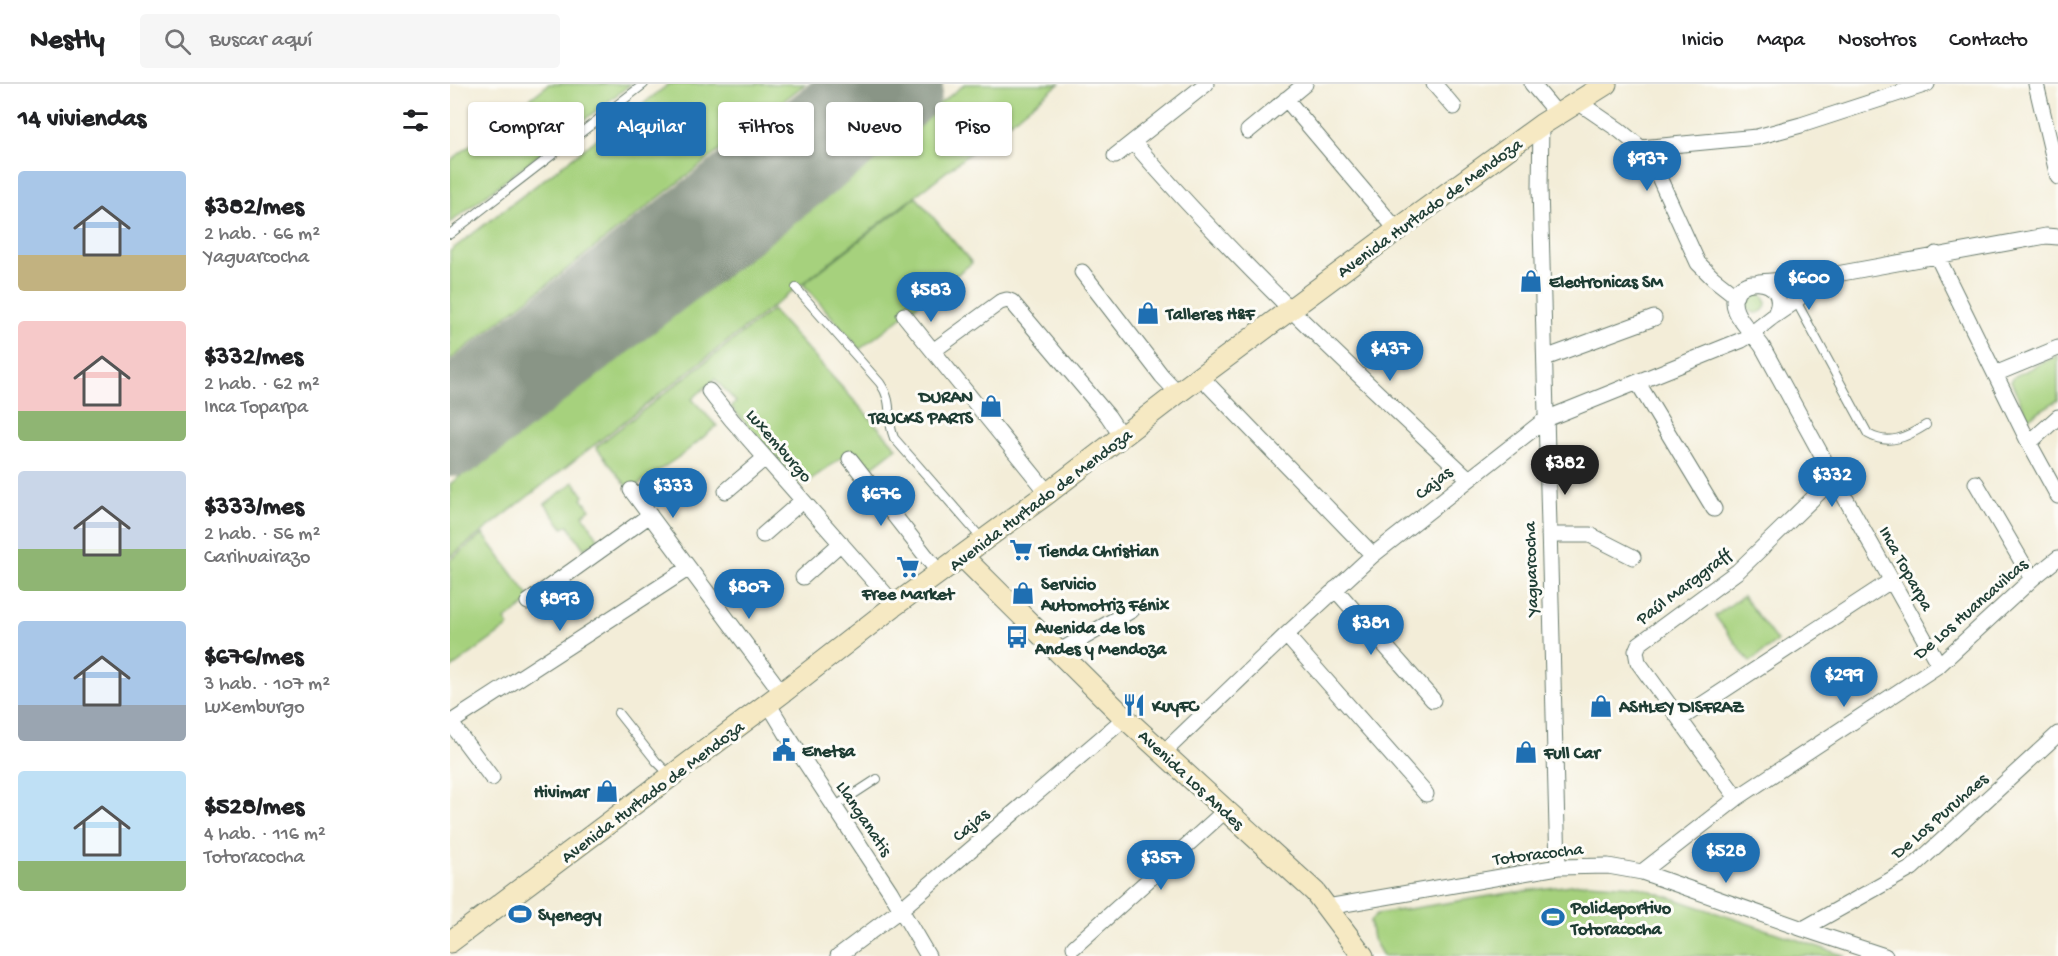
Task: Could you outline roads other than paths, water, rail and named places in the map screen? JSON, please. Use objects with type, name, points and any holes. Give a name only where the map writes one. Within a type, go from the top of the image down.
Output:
[{"type":"main road","name":"Avenida Hurtado de Mendoza","points":[[450,942],[895,605],[984,542],[1200,376],[1397,230],[1550,120],[1606,84]]},
{"type":"main road","name":"Avenida Los Andes","points":[[963,557],[1125,718],[1315,892],[1363,956]]},
{"type":"street","points":[[1115,156],[1206,84]]},
{"type":"street","points":[[1248,131],[1305,84]]},
{"type":"street","points":[[1434,84],[1454,107]]},
{"type":"street","points":[[1532,84],[1550,120]]},
{"type":"street","points":[[1641,148],[1757,137],[1927,84]]},
{"type":"street","points":[[2036,84],[2058,177]]},
{"type":"street","points":[[1286,99],[1397,230]]},
{"type":"street","points":[[1578,102],[1641,148],[1653,164],[1698,263],[1736,296]]},
{"type":"street","name":"Yaguarcocha","points":[[1550,120],[1540,187],[1558,867]]},
{"type":"street","points":[[1134,143],[1290,310],[1468,478]]},
{"type":"street","points":[[1753,334],[1736,310],[1736,296],[1745,285],[1820,277],[1936,254],[2052,236]]},
{"type":"street","points":[[1936,254],[2058,496]]},
{"type":"street","points":[[1082,272],[1162,376],[1178,393]]},
{"type":"street","name":"Cajas","points":[[1164,752],[1373,555],[1468,478],[1546,419],[1753,334],[1764,322],[1796,301],[1820,277]]},
{"type":"street","points":[[1759,282],[1766,284],[1776,294],[1779,304],[1774,316]]},
{"type":"street","points":[[933,351],[1000,302],[1007,300],[1012,302],[1108,416],[1122,437]]},
{"type":"street","points":[[904,315],[1048,493]]},
{"type":"street","points":[[1545,358],[1654,318]]},
{"type":"street","name":"Inca Toparpa","points":[[1753,334],[1772,364],[1939,665]]},
{"type":"street","points":[[1995,374],[2058,348]]},
{"type":"street","points":[[1200,376],[1373,555]]},
{"type":"street","points":[[1638,383],[1713,509]]},
{"type":"street","name":"Luxemburgo","points":[[709,391],[802,501],[895,605]]},
{"type":"street","points":[[2029,442],[2058,417]]},
{"type":"street","points":[[726,491],[765,458]]},
{"type":"street","points":[[850,459],[940,574]]},
{"type":"street","name":"Paúl Marggraff","points":[[1737,798],[1638,662],[1636,651],[1640,644],[1738,571],[1834,478]]},
{"type":"street","points":[[1976,483],[2032,579]]},
{"type":"street","name":"Llanganatis","points":[[631,490],[689,568],[775,698],[834,807],[901,909],[928,956]]},
{"type":"street","points":[[763,535],[802,501]]},
{"type":"street","points":[[528,602],[650,515]]},
{"type":"street","points":[[1549,535],[1590,535],[1633,557]]},
{"type":"street","points":[[803,577],[841,543]]},
{"type":"street","name":"De Los Huancavilcas","points":[[1642,872],[1737,798],[1939,665],[2058,558]]},
{"type":"street","points":[[492,778],[450,722],[689,568]]},
{"type":"street","points":[[1680,719],[1892,580]]},
{"type":"street","points":[[1335,589],[1433,700]]},
{"type":"street","points":[[1058,652],[1132,610]]},
{"type":"street","points":[[1286,635],[1426,794]]},
{"type":"street","name":"Cajas","points":[[838,956],[901,909],[1125,718]]},
{"type":"street","name":"De Los Puruhaes","points":[[1803,929],[1912,868],[2058,734]]},
{"type":"street","points":[[1074,947],[1226,810]]},
{"type":"street","name":"Totoracocha","points":[[1327,907],[1558,867],[1608,866],[1642,872],[1886,956]]},
{"type":"lane","points":[[450,234],[644,84]]},
{"type":"lane","points":[[796,288],[880,383],[888,395],[890,407],[888,424],[894,438],[984,542]]},
{"type":"lane","points":[[1796,301],[1868,434],[1879,440],[1895,439],[1912,434],[1926,425]]},
{"type":"lane","points":[[618,713],[656,761],[671,776]]},
{"type":"lane","points":[[834,807],[877,779]]},
{"type":"place","name":"Electronicas SM","points":[[1531,281]]},
{"type":"place","name":"Talleres H&F","points":[[1148,313]]},
{"type":"place","name":"DURAN TRUCKS PARTS","points":[[991,406]]},
{"type":"place","name":"Tienda Christian","points":[[1021,550]]},
{"type":"place","name":"Free Market","points":[[908,567]]},
{"type":"place","name":"Servicio Automotriz Fénix","points":[[1023,593]]},
{"type":"place","name":"Avenida de los Andes y Mendoza","points":[[1017,637]]},
{"type":"place","name":"KuyFC","points":[[1134,705]]},
{"type":"place","name":"ASHLEY DISFRAZ","points":[[1601,706]]},
{"type":"place","name":"Enetsa","points":[[784,750]]},
{"type":"place","name":"Full Car","points":[[1526,752]]},
{"type":"place","name":"Hivimar","points":[[607,791]]},
{"type":"place","name":"Syenegy","points":[[520,914]]},
{"type":"place","name":"Polideportivo Totoracocha","points":[[1553,917]]}]
